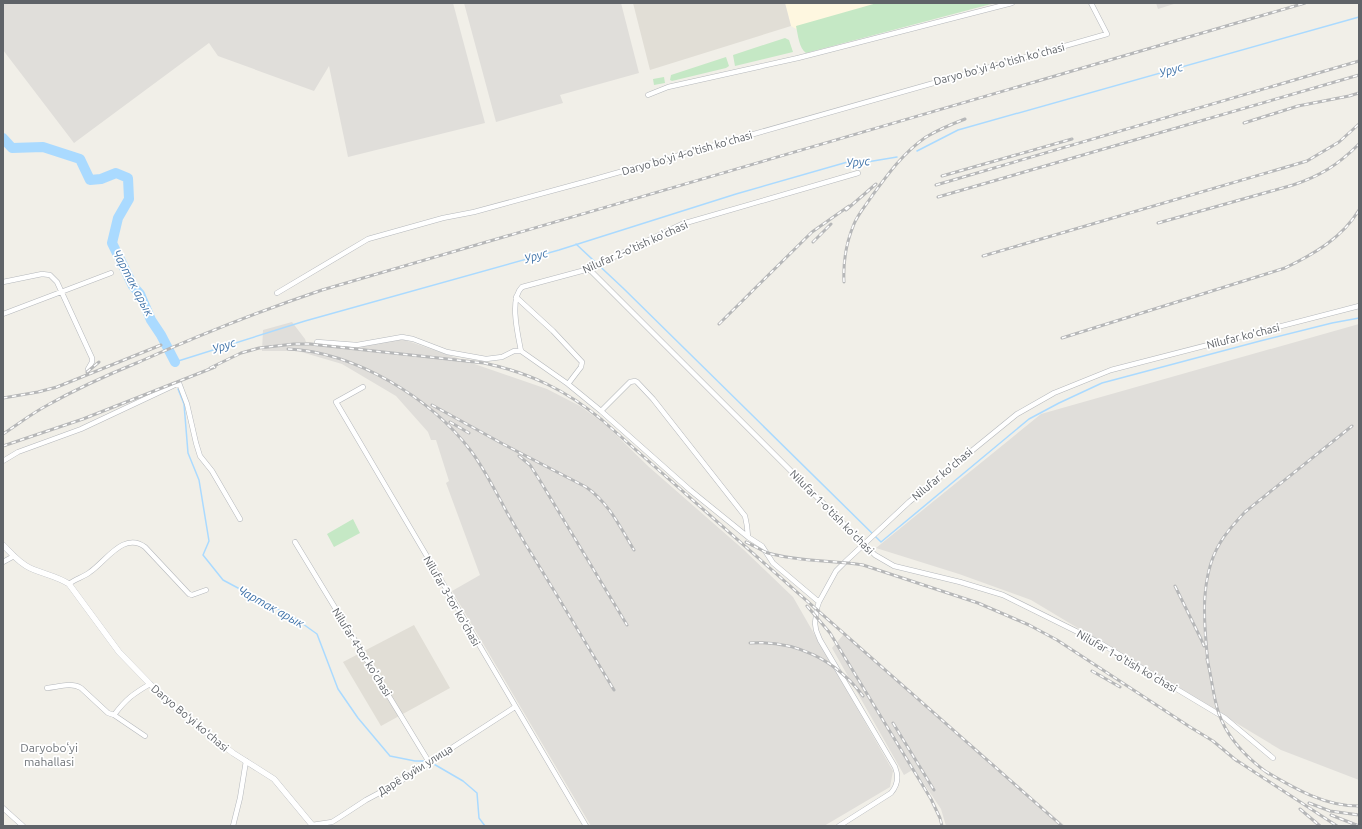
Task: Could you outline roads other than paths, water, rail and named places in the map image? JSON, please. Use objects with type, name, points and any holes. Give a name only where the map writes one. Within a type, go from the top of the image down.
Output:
[{"type":"street","points":[[648,95],[668,87],[798,58],[1012,3]]},
{"type":"street","name":"Daryo bo'yi 4-o'tish ko'chasi","points":[[277,293],[368,239],[588,181],[1107,34],[1091,3]]},
{"type":"street","name":"Nilufar 2-o'tish ko'chasi","points":[[516,297],[518,291],[522,287],[589,269],[682,224],[858,173]]},
{"type":"street","name":"Nilufar 1-o'tish ko'chasi","points":[[589,269],[874,555],[894,566],[960,582],[1003,595],[1100,643],[1225,718],[1273,758]]},
{"type":"street","points":[[3,314],[111,273]]},
{"type":"street","points":[[3,282],[42,274],[50,275],[57,282],[92,358],[92,362],[88,369]]},
{"type":"street","points":[[516,297],[516,326],[521,351]]},
{"type":"street","points":[[516,297],[582,362],[581,367],[568,384]]},
{"type":"street","name":"Nilufar ko'chasi","points":[[839,826],[891,793],[896,786],[898,777],[895,767],[820,640],[815,623],[819,602],[836,571],[909,502],[1011,418],[1054,393],[1111,370],[1359,306]]},
{"type":"street","points":[[317,342],[357,345],[402,337],[413,339],[447,352],[486,359],[494,358],[514,351],[521,351],[568,384],[601,411],[690,490],[748,537],[762,546],[773,563],[819,602]]},
{"type":"street","points":[[601,411],[630,382],[637,382],[653,399],[745,516],[748,537]]},
{"type":"street","points":[[3,461],[18,452],[82,429],[179,383],[187,404],[200,456],[212,471],[240,519]]},
{"type":"street","name":"Nilufar 3-tor ko'chasi","points":[[363,387],[336,402],[586,826]]},
{"type":"street","name":"Nilufar 4-tor ko'chasi","points":[[295,542],[429,762]]},
{"type":"street","points":[[69,584],[90,572],[122,544],[136,543],[145,548],[189,594],[192,595],[206,590]]},
{"type":"street","name":"Daryo Boʻyi koʻchasi","points":[[3,545],[14,556],[30,568],[69,584],[119,652],[150,684],[180,712],[233,753],[274,779],[312,825]]},
{"type":"street","points":[[3,562],[14,556]]},
{"type":"street","points":[[114,715],[124,701],[150,684]]},
{"type":"street","points":[[47,688],[71,685],[77,686],[108,713],[114,715],[145,736]]},
{"type":"street","name":"Дарё буйи улица","points":[[312,825],[332,822],[366,800],[396,784],[515,707]]},
{"type":"street","points":[[234,826],[246,761]]},
{"type":"street","points":[[3,808],[23,826]]},
{"type":"waterway","name":"Урус","points":[[917,151],[958,130],[1359,17]]},
{"type":"waterway","name":"Чартак арык","points":[[3,138],[12,148],[43,147],[80,159],[90,180],[101,179],[116,173],[128,178],[129,199],[118,218],[112,243],[133,286],[140,294],[151,320],[161,335],[175,362]]},
{"type":"waterway","name":"Урус","points":[[176,365],[175,362],[305,321],[559,250],[736,194],[851,161],[867,162],[897,157]]},
{"type":"waterway","points":[[576,244],[623,288],[881,542],[1029,419],[1059,403],[1102,383],[1260,341],[1332,323],[1359,318]]},
{"type":"waterway","name":"Чартак арык","points":[[178,389],[184,404],[188,453],[199,480],[209,541],[203,555],[223,580],[296,619],[317,634],[338,689],[358,718],[390,756],[415,761],[427,761]]},
{"type":"waterway","name":"Чартак арык","points":[[432,763],[463,781],[477,793],[479,818],[485,826]]},
{"type":"railway","points":[[3,434],[40,409],[103,377],[184,342],[276,306],[322,290],[1305,3]]},
{"type":"railway","points":[[936,185],[1359,61]]},
{"type":"railway","points":[[938,197],[1359,75]]},
{"type":"railway","points":[[1244,123],[1298,106],[1359,93]]},
{"type":"railway","points":[[844,282],[844,267],[851,231],[858,217],[878,188],[896,164],[918,143],[935,132],[965,119]]},
{"type":"railway","points":[[983,256],[1307,161],[1339,142],[1359,124]]},
{"type":"railway","points":[[942,176],[1072,139]]},
{"type":"railway","points":[[1158,223],[1303,182],[1336,164],[1359,144]]},
{"type":"railway","points":[[846,210],[876,184]]},
{"type":"railway","points":[[719,324],[812,232],[849,206]]},
{"type":"railway","points":[[1062,338],[1285,268],[1317,251],[1336,237],[1359,210]]},
{"type":"railway","points":[[813,242],[831,224]]},
{"type":"railway","points":[[210,368],[241,353],[259,348],[294,344],[310,344],[484,363],[517,372],[561,391],[602,420],[1062,826]]},
{"type":"railway","points":[[3,398],[57,387],[161,345]]},
{"type":"railway","points":[[288,349],[313,352],[339,359],[390,381],[435,413],[454,432],[480,463],[526,545],[614,690]]},
{"type":"railway","points":[[87,372],[99,362]]},
{"type":"railway","points":[[3,446],[83,419],[215,367]]},
{"type":"railway","points":[[432,405],[586,487],[608,508],[634,550]]},
{"type":"railway","points":[[450,422],[469,433]]},
{"type":"railway","points":[[1208,663],[1205,633],[1206,586],[1213,557],[1220,543],[1245,512],[1352,426]]},
{"type":"railway","points":[[519,456],[530,465],[539,479],[627,625]]},
{"type":"railway","points":[[746,542],[765,552],[780,556],[863,565],[978,603],[1029,625],[1057,640],[1213,741],[1237,761]]},
{"type":"railway","points":[[1175,586],[1204,646]]},
{"type":"railway","points":[[807,606],[830,633],[931,799],[942,826]]},
{"type":"railway","points":[[750,643],[783,645],[814,655],[840,672],[863,696]]},
{"type":"railway","points":[[1207,659],[1215,701],[1223,723],[1233,740],[1246,755],[1269,774]]},
{"type":"railway","points":[[1092,671],[1120,687]]},
{"type":"railway","points":[[893,723],[934,790]]},
{"type":"railway","points":[[1233,758],[1337,826]]},
{"type":"railway","points":[[1265,771],[1298,790],[1310,795],[1334,803],[1359,806]]},
{"type":"railway","points":[[1309,803],[1330,811],[1359,815]]},
{"type":"railway","points":[[1300,809],[1320,826]]},
{"type":"railway","points":[[1331,815],[1359,826]]},
{"type":"district","name":"Daryoboʻyi mahallasi","points":[[49,755]]}]
